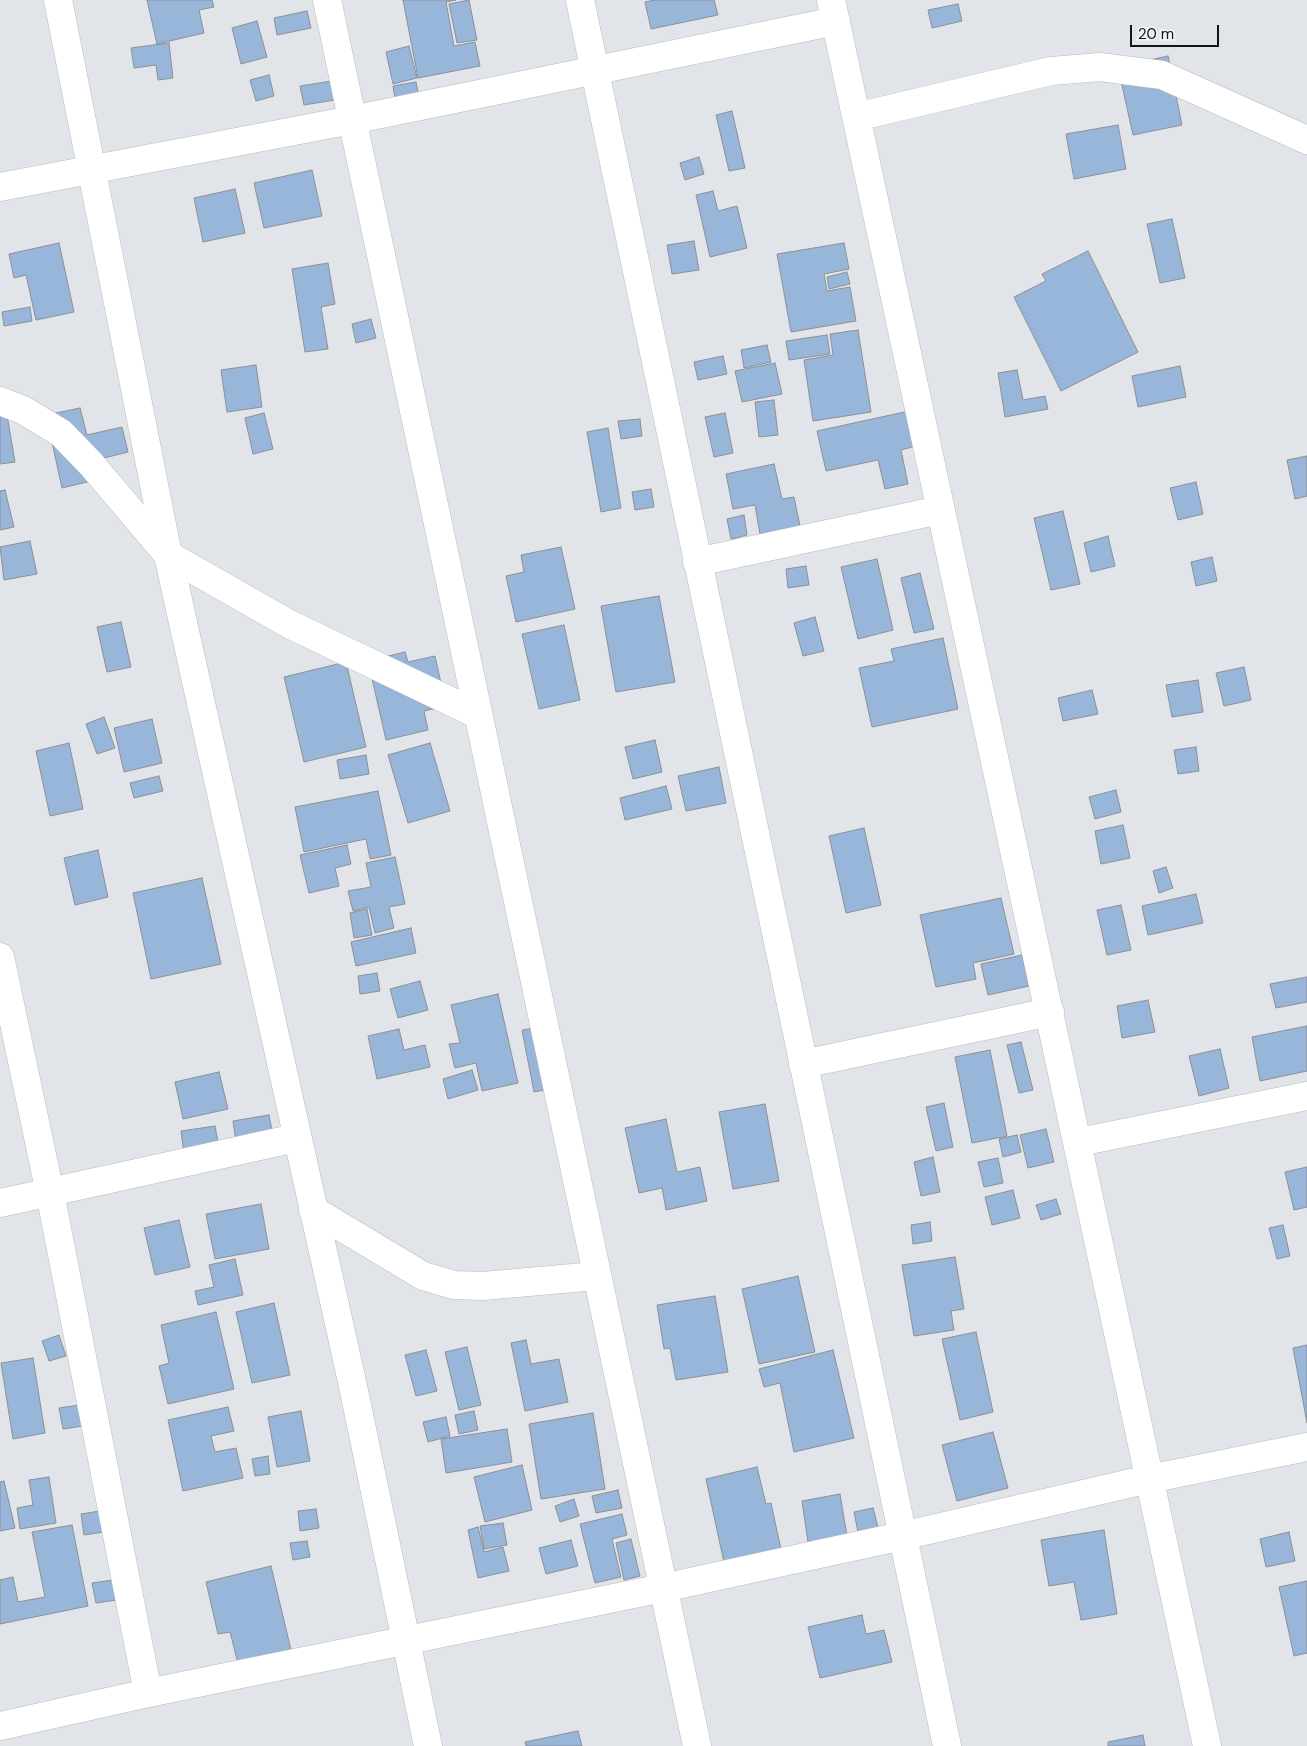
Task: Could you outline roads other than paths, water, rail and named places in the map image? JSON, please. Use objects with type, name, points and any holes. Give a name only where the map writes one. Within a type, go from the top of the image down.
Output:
[{"type":"street","points":[[58,0],[168,555],[296,1138],[353,1386],[428,1746]]},
{"type":"street","points":[[327,0],[697,1746]]},
{"type":"street","points":[[580,0],[902,1536],[948,1746]]},
{"type":"street","points":[[0,187],[595,72],[833,10],[940,510],[1079,1142],[1207,1746]]},
{"type":"street","points":[[856,117],[1051,71],[1100,67],[1162,75],[1307,140]]},
{"type":"street","points":[[0,401],[23,410],[61,433],[91,464],[168,555],[290,624],[477,714]]},
{"type":"street","points":[[698,562],[940,510]]},
{"type":"street","points":[[0,957],[50,1193],[148,1693]]},
{"type":"street","points":[[803,1064],[1050,1012]]},
{"type":"street","points":[[1079,1142],[1307,1096]]},
{"type":"street","points":[[0,1203],[296,1138]]},
{"type":"street","points":[[313,1210],[423,1276],[454,1285],[483,1286],[596,1276]]},
{"type":"street","points":[[0,1726],[148,1693],[663,1588],[902,1536],[1149,1479],[1307,1447]]}]
